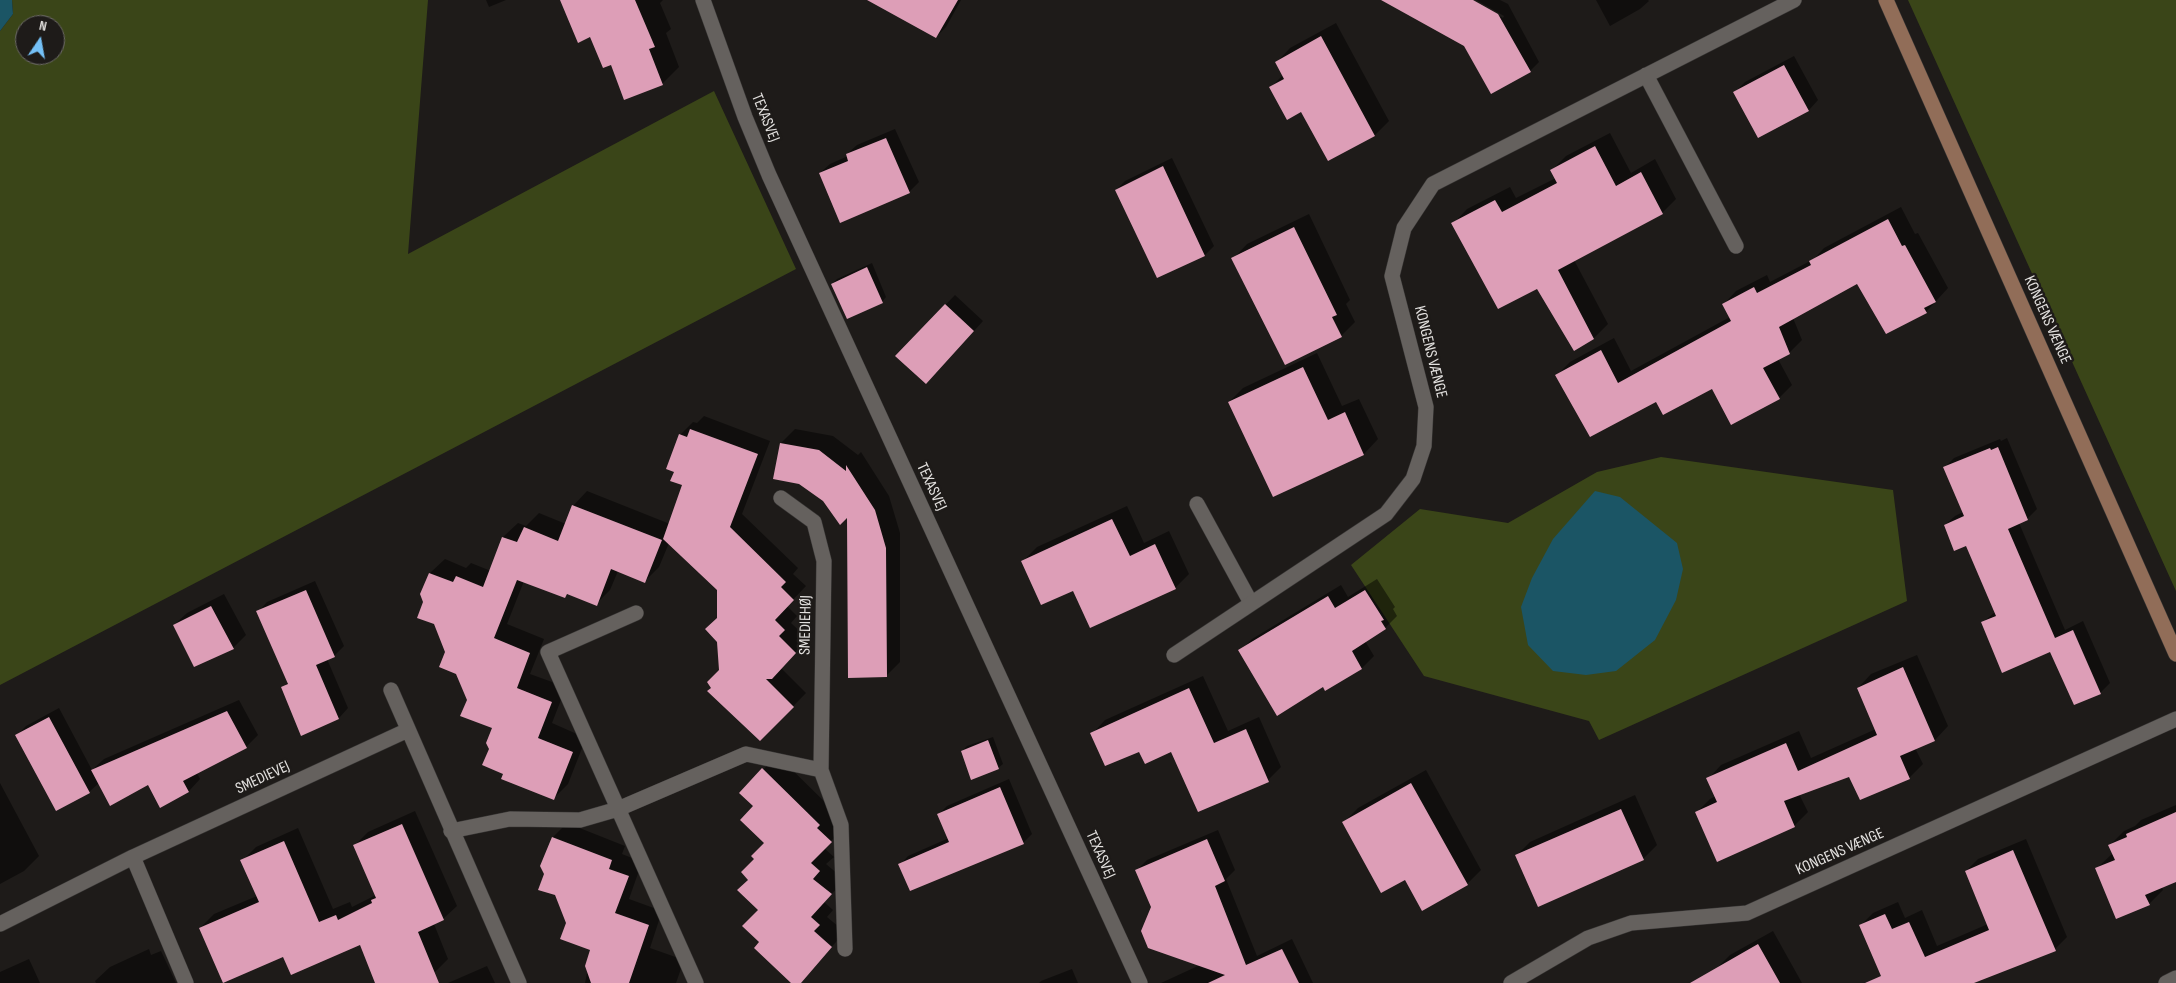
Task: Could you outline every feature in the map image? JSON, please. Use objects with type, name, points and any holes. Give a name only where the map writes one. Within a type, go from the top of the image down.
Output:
[{"type":"street","name":"TEXASVEJ","points":[[703,0],[745,116],[770,175],[1140,983]]},
{"type":"street","name":"KONGENS VÆNGE","points":[[1174,655],[1386,514],[1413,479],[1424,446],[1426,407],[1392,276],[1404,228],[1434,184],[1794,0]]},
{"type":"street","name":"KONGENS VÆNGE","points":[[1886,0],[2176,654]]},
{"type":"street","points":[[1646,74],[1736,246]]},
{"type":"street","name":"SMEDIEHØJ","points":[[781,498],[814,522],[824,560],[821,770],[841,825],[845,949]]},
{"type":"street","points":[[1197,504],[1251,603]]},
{"type":"street","points":[[636,614],[548,652],[696,983]]},
{"type":"street","points":[[391,690],[519,983]]},
{"type":"street","name":"KONGENS VÆNGE","points":[[1511,983],[1588,938],[1631,923],[1747,913],[2176,719]]},
{"type":"street","name":"SMEDIEVEJ","points":[[0,924],[133,857],[408,730]]},
{"type":"street","points":[[451,831],[510,818],[580,820],[618,809],[746,754],[821,770]]},
{"type":"street","points":[[133,857],[186,983]]},
{"type":"street","points":[[2166,983],[2176,978]]},
{"type":"green space","points":[[12,0],[428,0],[408,254],[714,91],[796,269],[0,685],[0,31],[13,14]]},
{"type":"green space","points":[[1908,0],[2176,0],[2176,591]]},
{"type":"green space","points":[[1661,457],[1893,490],[1907,601],[1599,740],[1589,721],[1424,676],[1351,565],[1420,509],[1508,523],[1597,472]]},
{"type":"water","points":[[0,0],[12,0],[13,14],[0,31]]},
{"type":"water","points":[[1595,491],[1620,497],[1677,543],[1683,569],[1676,600],[1655,640],[1616,671],[1586,675],[1553,671],[1528,645],[1521,607],[1532,578],[1553,539]]},
{"type":"building","points":[[560,0],[635,0],[655,47],[649,49],[663,85],[624,100],[611,65],[603,68],[590,37],[578,43]]},
{"type":"building","points":[[867,0],[958,0],[936,38]]},
{"type":"building","points":[[1381,0],[1473,0],[1498,14],[1531,72],[1491,94],[1464,46]]},
{"type":"building","points":[[1321,36],[1375,136],[1328,161],[1301,112],[1287,120],[1269,87],[1284,79],[1275,62]]},
{"type":"building","points":[[1784,65],[1809,111],[1758,138],[1733,92]]},
{"type":"building","points":[[886,138],[910,193],[840,223],[819,173],[848,161],[846,154]]},
{"type":"building","points":[[1595,146],[1616,186],[1641,172],[1663,214],[1558,270],[1594,339],[1574,351],[1537,289],[1498,309],[1451,223],[1495,200],[1502,212],[1557,183],[1550,170]]},
{"type":"building","points":[[1163,166],[1205,256],[1157,278],[1115,190]]},
{"type":"building","points":[[1888,219],[1902,246],[1905,245],[1936,302],[1924,308],[1927,313],[1886,334],[1857,284],[1779,327],[1790,354],[1763,368],[1780,399],[1731,425],[1712,389],[1663,415],[1656,402],[1590,437],[1555,375],[1601,350],[1618,383],[1731,321],[1722,304],[1754,287],[1757,293],[1811,265],[1809,261]]},
{"type":"building","points":[[1294,227],[1337,315],[1332,317],[1342,337],[1285,365],[1231,258]]},
{"type":"building","points":[[867,267],[883,303],[847,319],[831,284]]},
{"type":"building","points":[[945,304],[974,331],[926,384],[895,356]]},
{"type":"building","points":[[1303,367],[1328,420],[1345,412],[1364,455],[1273,497],[1228,402]]},
{"type":"building","points":[[690,429],[758,454],[730,527],[786,582],[781,587],[794,600],[775,620],[785,630],[779,636],[796,653],[772,679],[766,679],[794,707],[760,741],[707,691],[711,688],[707,682],[719,670],[717,642],[705,629],[717,618],[717,590],[663,539],[682,485],[670,481],[674,472],[666,469],[679,434],[687,437]]},
{"type":"building","points":[[780,443],[819,450],[846,471],[846,465],[875,510],[886,548],[887,677],[848,678],[847,518],[840,525],[823,501],[799,484],[773,479]]},
{"type":"building","points":[[1998,447],[2028,520],[2008,529],[2055,638],[2073,630],[2101,694],[2074,705],[2050,652],[2002,673],[1981,622],[1996,616],[1966,546],[1954,551],[1944,525],[1964,516],[1943,467],[1990,448],[1991,450]]},
{"type":"building","points":[[572,505],[662,540],[645,583],[611,569],[597,606],[567,594],[565,598],[517,580],[494,638],[530,653],[517,688],[552,702],[538,738],[573,752],[554,800],[501,779],[503,774],[482,765],[489,749],[486,743],[492,728],[460,716],[467,700],[456,674],[439,667],[445,652],[434,624],[417,618],[423,602],[420,594],[429,573],[453,582],[456,576],[483,587],[502,537],[517,542],[524,527],[558,541]]},
{"type":"building","points":[[1112,519],[1130,556],[1155,544],[1176,589],[1090,628],[1073,591],[1041,605],[1021,561]]},
{"type":"building","points":[[306,590],[335,657],[316,665],[339,719],[301,736],[281,687],[288,684],[256,611]]},
{"type":"building","points":[[1365,590],[1384,620],[1381,621],[1386,629],[1352,651],[1362,669],[1325,691],[1323,687],[1277,716],[1238,650],[1328,596],[1335,608]]},
{"type":"building","points":[[211,606],[234,649],[194,667],[173,625]]},
{"type":"building","points":[[1903,667],[1935,741],[1900,756],[1910,779],[1860,800],[1849,777],[1784,801],[1795,827],[1717,862],[1695,812],[1717,802],[1706,778],[1786,743],[1798,771],[1877,735],[1857,688]]},
{"type":"building","points":[[1189,688],[1214,743],[1246,729],[1269,782],[1198,812],[1171,752],[1145,764],[1139,752],[1105,766],[1090,733]]},
{"type":"building","points":[[227,711],[247,748],[183,781],[189,792],[160,808],[148,785],[110,806],[91,770]]},
{"type":"building","points":[[49,717],[90,793],[56,811],[15,735]]},
{"type":"building","points":[[988,740],[999,769],[971,780],[961,751]]},
{"type":"building","points":[[762,768],[820,825],[817,828],[832,842],[811,863],[820,871],[813,879],[832,894],[811,917],[820,925],[814,931],[832,947],[801,983],[791,983],[754,948],[759,942],[742,926],[758,910],[737,890],[748,880],[741,872],[754,859],[751,856],[764,843],[740,820],[753,806],[739,793]]},
{"type":"building","points":[[1411,783],[1468,885],[1422,911],[1405,880],[1381,893],[1342,822]]},
{"type":"building","points":[[1000,787],[1024,844],[910,891],[898,864],[949,842],[937,814]]},
{"type":"building","points":[[1621,809],[1644,860],[1538,907],[1515,855]]},
{"type":"building","points":[[2176,812],[2176,882],[2145,895],[2150,905],[2116,919],[2095,868],[2115,860],[2108,845],[2127,837],[2126,834]]},
{"type":"building","points":[[402,824],[444,920],[418,932],[439,983],[375,983],[360,945],[291,975],[283,957],[223,983],[199,928],[259,902],[240,860],[284,841],[319,922],[336,915],[338,920],[372,903],[371,900],[376,898],[353,845]]},
{"type":"building","points":[[552,837],[612,860],[609,869],[629,876],[615,913],[649,925],[629,983],[591,983],[585,966],[590,950],[560,939],[566,923],[555,895],[538,890],[544,874],[540,866]]},
{"type":"building","points":[[1207,839],[1225,881],[1215,886],[1246,965],[1282,949],[1299,983],[1208,983],[1225,975],[1148,948],[1141,931],[1151,907],[1135,870]]},
{"type":"building","points":[[2013,850],[2056,951],[1974,983],[1865,983],[1881,976],[1859,925],[1885,914],[1892,929],[1909,922],[1925,957],[1989,930],[1965,871]]},
{"type":"building","points":[[1758,944],[1780,983],[1690,983]]}]
